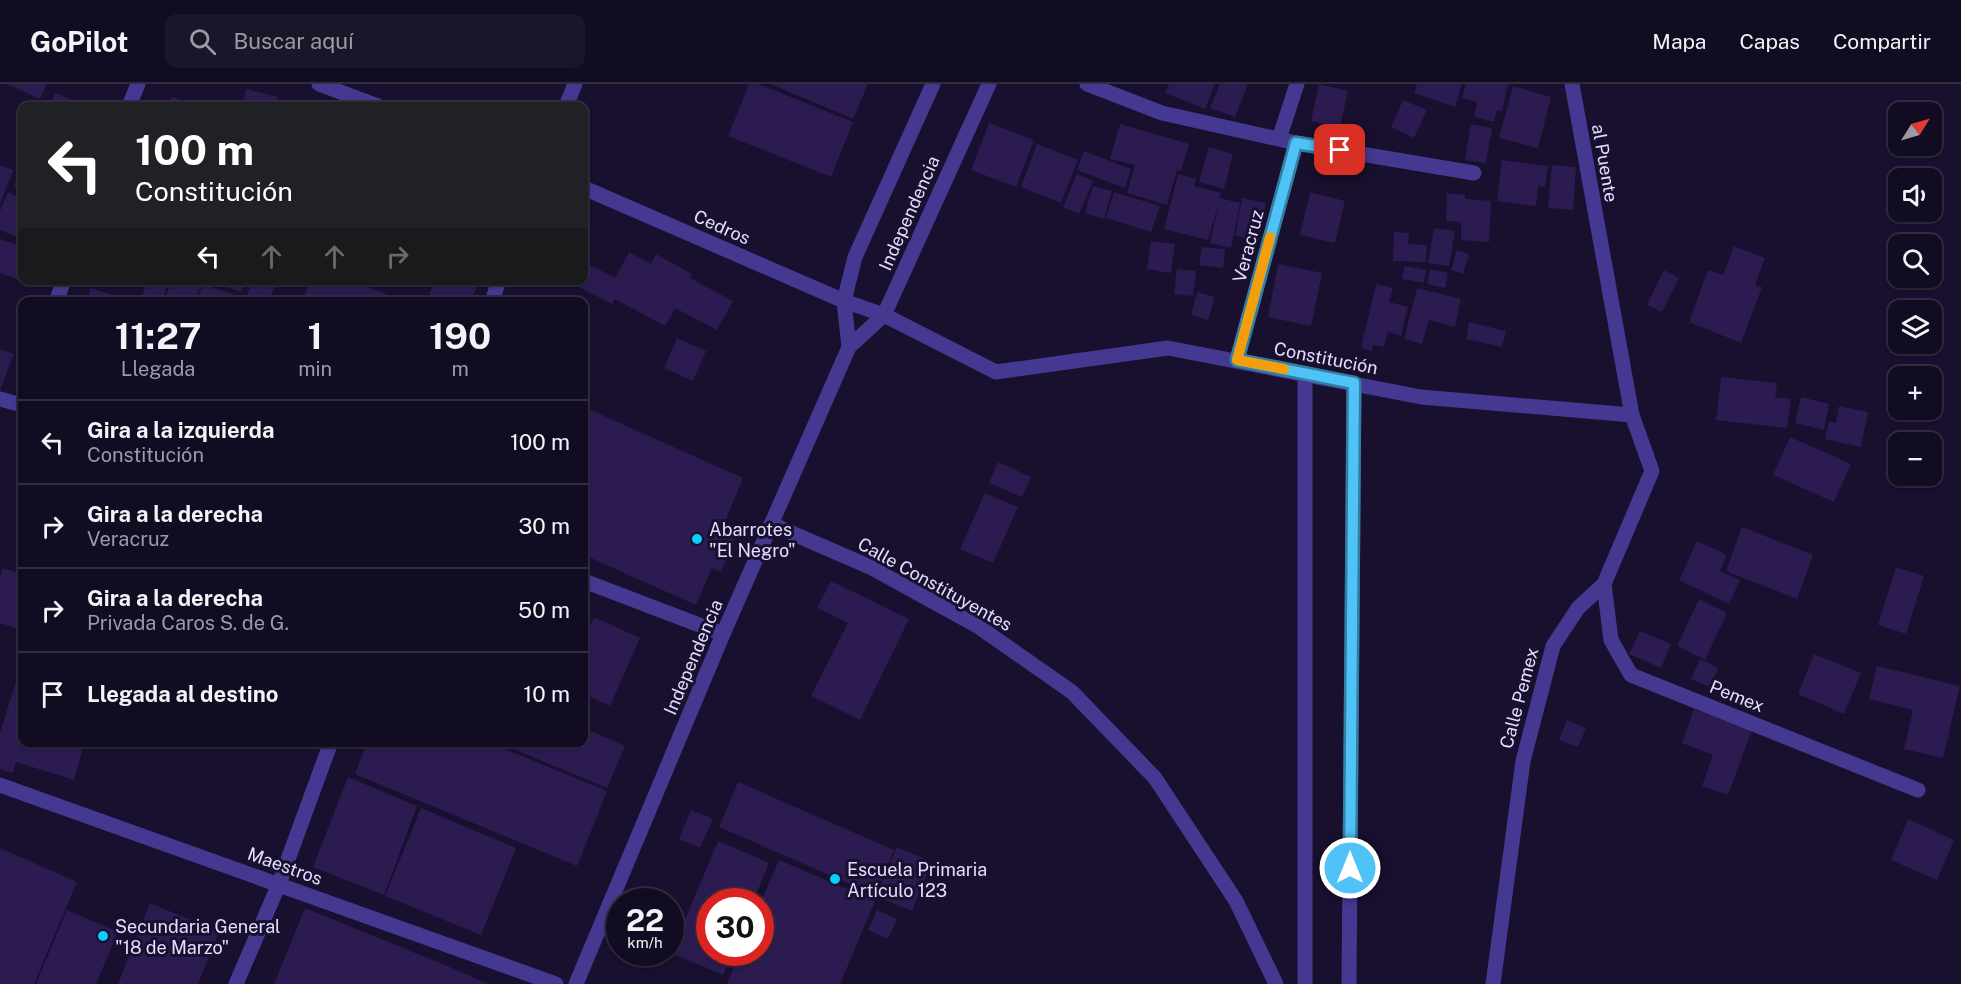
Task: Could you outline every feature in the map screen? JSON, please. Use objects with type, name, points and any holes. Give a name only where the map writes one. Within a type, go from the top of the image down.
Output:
[{"type":"street","points":[[131,102],[138,84]]},
{"type":"street","points":[[319,84],[367,102]]},
{"type":"street","points":[[568,102],[575,84]]},
{"type":"street","name":"Independencia","points":[[849,348],[844,301],[855,257],[933,84]]},
{"type":"street","name":"Independencia","points":[[576,984],[723,634],[849,348],[884,315],[989,84]]},
{"type":"street","points":[[1087,84],[1162,112],[1296,143],[1474,173]]},
{"type":"street","points":[[1279,139],[1297,84]]},
{"type":"street","name":"al Puente","points":[[1572,84],[1632,416]]},
{"type":"street","name":"Veracruz","points":[[1237,360],[1296,143]]},
{"type":"street","name":"Cedros","points":[[588,190],[844,301],[884,315]]},
{"type":"street","name":"Constitución","points":[[884,315],[996,372],[1168,348],[1421,397],[1632,416]]},
{"type":"street","points":[[1305,374],[1305,984]]},
{"type":"street","points":[[1348,984],[1354,383]]},
{"type":"street","points":[[0,399],[18,400]]},
{"type":"street","name":"Calle Pemex","points":[[1493,984],[1523,761],[1553,646],[1578,608],[1604,585],[1652,471],[1632,416]]},
{"type":"street","name":"Calle Constituyentes","points":[[771,524],[870,567],[979,627],[1072,692],[1155,778],[1236,901],[1276,984]]},
{"type":"street","points":[[588,583],[723,634]]},
{"type":"street","name":"Pemex","points":[[1604,585],[1611,640],[1631,675],[1918,790]]},
{"type":"street","points":[[236,984],[279,884],[329,747]]},
{"type":"street","name":"Maestros","points":[[0,785],[556,984]]},
{"type":"building","points":[[7,84],[47,84],[40,99]]},
{"type":"building","points":[[749,84],[758,84],[853,122],[831,177],[728,136]]},
{"type":"building","points":[[771,84],[868,84],[853,119]]},
{"type":"building","points":[[1169,84],[1215,84],[1205,109],[1165,93]]},
{"type":"building","points":[[1220,84],[1248,84],[1235,117],[1210,108]]},
{"type":"building","points":[[1319,84],[1348,91],[1340,127],[1311,121]]},
{"type":"building","points":[[1417,84],[1462,84],[1455,107],[1414,93]]},
{"type":"building","points":[[1466,84],[1508,84],[1502,111],[1497,110],[1494,122],[1474,117],[1477,102],[1462,98]]},
{"type":"building","points":[[1513,86],[1551,97],[1538,148],[1499,138]]},
{"type":"building","points":[[246,89],[278,97],[276,102],[243,102]]},
{"type":"building","points":[[55,93],[78,102],[52,102]]},
{"type":"building","points":[[172,97],[188,102],[170,102]]},
{"type":"building","points":[[1403,100],[1427,110],[1414,138],[1391,127]]},
{"type":"building","points":[[989,123],[1034,140],[1016,187],[971,170]]},
{"type":"building","points":[[1120,124],[1189,144],[1181,171],[1177,170],[1167,205],[1127,193],[1135,165],[1110,159]]},
{"type":"building","points":[[1471,124],[1492,128],[1486,163],[1465,160]]},
{"type":"building","points":[[1037,144],[1078,160],[1061,203],[1021,187]]},
{"type":"building","points":[[1209,147],[1233,154],[1224,189],[1199,182]]},
{"type":"building","points":[[1084,151],[1131,169],[1125,188],[1077,170]]},
{"type":"building","points":[[1502,160],[1548,166],[1545,187],[1538,186],[1536,206],[1497,201]]},
{"type":"building","points":[[0,165],[13,170],[0,204]]},
{"type":"building","points":[[1552,165],[1576,167],[1573,210],[1548,208]]},
{"type":"building","points":[[1077,174],[1093,181],[1079,214],[1063,207]]},
{"type":"building","points":[[1178,174],[1196,179],[1194,186],[1221,193],[1219,198],[1240,203],[1231,248],[1210,243],[1219,202],[1208,240],[1164,229]]},
{"type":"building","points":[[18,175],[18,188],[14,186]]},
{"type":"building","points":[[1093,186],[1112,191],[1104,219],[1085,213]]},
{"type":"building","points":[[8,192],[18,197],[18,237],[0,230],[0,211]]},
{"type":"building","points":[[1114,192],[1160,206],[1151,232],[1106,218]]},
{"type":"building","points":[[1310,192],[1345,201],[1335,243],[1300,235]]},
{"type":"building","points":[[1447,193],[1465,195],[1465,199],[1491,201],[1489,242],[1461,240],[1461,222],[1446,221]]},
{"type":"building","points":[[1242,198],[1266,203],[1259,241],[1235,236]]},
{"type":"building","points":[[1434,228],[1455,231],[1449,266],[1428,263]]},
{"type":"building","points":[[1394,232],[1409,233],[1408,244],[1427,245],[1426,262],[1393,261]]},
{"type":"building","points":[[0,239],[18,245],[18,280],[0,273]]},
{"type":"building","points":[[1151,241],[1175,244],[1171,273],[1147,269]]},
{"type":"building","points":[[1734,246],[1765,258],[1755,285],[1762,287],[1741,343],[1689,322],[1708,270],[1723,275]]},
{"type":"building","points":[[1202,247],[1225,249],[1223,268],[1199,265]]},
{"type":"building","points":[[1457,250],[1469,254],[1463,274],[1451,270]]},
{"type":"building","points":[[629,252],[651,264],[656,254],[692,274],[690,278],[733,301],[717,330],[675,308],[665,326],[615,299],[612,304],[576,285],[588,285],[588,264],[615,278]]},
{"type":"building","points":[[1278,264],[1322,273],[1311,326],[1268,317]]},
{"type":"building","points":[[1405,266],[1426,270],[1424,283],[1402,279]]},
{"type":"building","points":[[1177,269],[1196,271],[1193,296],[1174,294]]},
{"type":"building","points":[[1430,269],[1448,273],[1445,288],[1427,284]]},
{"type":"building","points":[[1664,270],[1679,278],[1662,312],[1647,305]]},
{"type":"building","points":[[1376,284],[1393,288],[1389,302],[1408,307],[1401,336],[1388,332],[1384,347],[1373,345],[1372,351],[1361,348]]},
{"type":"building","points":[[145,285],[167,285],[164,297],[142,297]]},
{"type":"building","points":[[169,285],[201,285],[197,297],[166,297]]},
{"type":"building","points":[[203,285],[206,285],[241,297],[198,297]]},
{"type":"building","points":[[223,285],[243,285],[241,292]]},
{"type":"building","points":[[250,285],[275,285],[271,297],[247,296]]},
{"type":"building","points":[[308,285],[363,285],[393,297],[304,297]]},
{"type":"building","points":[[433,285],[478,285],[472,297],[428,297]]},
{"type":"building","points":[[91,288],[112,295],[111,297],[88,297]]},
{"type":"building","points":[[1417,288],[1461,299],[1455,327],[1429,320],[1422,344],[1404,339]]},
{"type":"building","points":[[1197,292],[1215,297],[1208,320],[1191,315]]},
{"type":"building","points":[[1469,322],[1506,331],[1502,347],[1466,339]]},
{"type":"building","points":[[677,338],[706,351],[693,381],[664,368]]},
{"type":"building","points":[[0,349],[14,354],[0,390]]},
{"type":"building","points":[[1721,377],[1777,383],[1775,397],[1791,399],[1787,428],[1716,420]]},
{"type":"building","points":[[1801,397],[1829,404],[1824,430],[1795,423]]},
{"type":"building","points":[[1839,406],[1868,412],[1861,447],[1825,439],[1829,421],[1836,423]]},
{"type":"building","points":[[588,409],[743,478],[722,529],[736,536],[721,572],[712,568],[696,605],[588,557]]},
{"type":"building","points":[[1790,437],[1851,464],[1834,502],[1773,475]]},
{"type":"building","points":[[998,462],[1031,477],[1022,497],[989,483]]},
{"type":"building","points":[[985,493],[1018,507],[993,563],[960,549]]},
{"type":"building","points":[[1742,527],[1813,555],[1797,599],[1726,571]]},
{"type":"building","points":[[1697,541],[1727,555],[1720,571],[1740,580],[1729,604],[1679,580]]},
{"type":"building","points":[[1896,567],[1924,576],[1906,634],[1878,625]]},
{"type":"building","points":[[3,568],[18,573],[18,629],[0,623],[0,578]]},
{"type":"building","points":[[831,581],[909,619],[860,720],[811,696],[848,623],[817,608]]},
{"type":"building","points":[[1699,599],[1727,613],[1705,660],[1677,646]]},
{"type":"building","points":[[594,617],[640,638],[610,706],[588,696],[589,628]]},
{"type":"building","points":[[1640,631],[1671,644],[1661,668],[1629,654]]},
{"type":"building","points":[[1814,654],[1861,673],[1844,714],[1798,694]]},
{"type":"building","points":[[1700,659],[1718,668],[1710,687],[1691,679]]},
{"type":"building","points":[[1877,666],[1960,686],[1943,758],[1904,749],[1913,710],[1869,699]]},
{"type":"building","points":[[17,678],[18,747],[83,747],[74,780],[16,762],[13,773],[0,769],[0,733]]},
{"type":"building","points":[[1694,709],[1752,730],[1728,795],[1702,786],[1713,755],[1682,743]]},
{"type":"building","points":[[1567,720],[1586,728],[1578,747],[1559,740]]},
{"type":"building","points":[[588,730],[625,746],[607,788],[508,747],[588,747]]},
{"type":"building","points":[[365,747],[500,747],[607,791],[577,866],[355,774]]},
{"type":"building","points":[[348,777],[417,806],[384,895],[313,867]]},
{"type":"building","points":[[738,782],[894,850],[875,895],[719,827]]},
{"type":"building","points":[[421,808],[516,848],[481,935],[385,896]]},
{"type":"building","points":[[691,810],[713,819],[700,848],[679,839]]},
{"type":"building","points":[[1908,819],[1954,840],[1937,880],[1891,860]]},
{"type":"building","points":[[718,841],[769,863],[759,888],[698,888]]},
{"type":"building","points":[[897,847],[932,862],[912,911],[876,896]]},
{"type":"building","points":[[0,848],[77,882],[34,984],[0,984]]},
{"type":"building","points":[[779,860],[875,901],[840,984],[727,984],[734,966],[774,966],[774,888],[767,888]]},
{"type":"building","points":[[696,893],[696,964],[684,958],[684,922]]},
{"type":"building","points":[[150,903],[219,932],[198,984],[118,984]]},
{"type":"building","points":[[305,908],[452,968],[488,984],[274,984]]},
{"type":"building","points":[[67,910],[118,932],[96,984],[36,984]]},
{"type":"building","points":[[877,910],[897,919],[888,939],[868,930]]},
{"type":"building","points":[[702,966],[727,966],[723,975]]},
{"type":"slow traffic","points":[[1270,237],[1237,360],[1284,369]]},
{"type":"place","name":"Abarrotes \"El Negro\"","points":[[697,539]]},
{"type":"place","name":"Escuela Primaria Artículo 123","points":[[835,879]]},
{"type":"place","name":"Secundaria General \"18 de Marzo\"","points":[[103,936]]},
{"type":"route","points":[[1340,150],[1296,143],[1237,360],[1354,383],[1350,868]]}]
